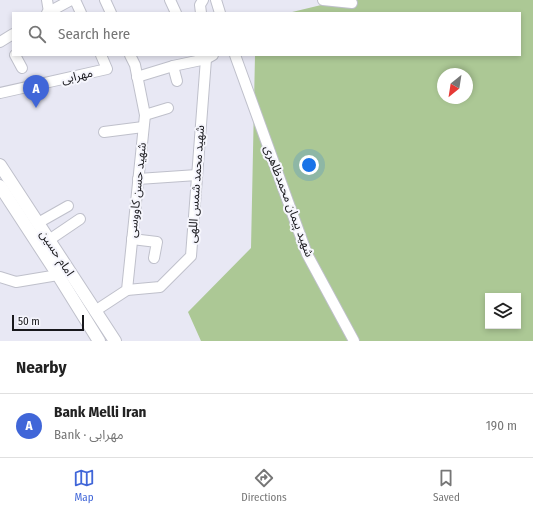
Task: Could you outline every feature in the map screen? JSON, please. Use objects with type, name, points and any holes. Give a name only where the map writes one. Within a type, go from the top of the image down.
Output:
[{"type":"main road","name":"امام حسین","points":[[0,165],[115,341]]},
{"type":"main road","name":"امام حسین","points":[[2,194],[58,274],[99,341]]},
{"type":"street","points":[[47,0],[48,12]]},
{"type":"street","points":[[50,12],[71,0]]},
{"type":"street","points":[[75,0],[81,12]]},
{"type":"street","points":[[105,0],[111,12]]},
{"type":"street","points":[[170,0],[176,12]]},
{"type":"street","points":[[201,12],[200,5],[203,0]]},
{"type":"street","points":[[216,0],[220,12]]},
{"type":"street","points":[[323,0],[352,3],[350,0]]},
{"type":"street","points":[[6,38],[12,49]]},
{"type":"street","points":[[16,56],[22,68]]},
{"type":"street","name":"مهرابی","points":[[0,93],[107,69],[100,56]]},
{"type":"street","name":"شهید حسن کاووسی","points":[[127,290],[145,115],[135,66],[130,56]]},
{"type":"street","points":[[137,77],[208,56]]},
{"type":"street","name":"شهید محمد شمس اللهی","points":[[127,290],[160,287],[191,256],[208,56]]},
{"type":"street","name":"شهید پیمان محمدظاهری","points":[[235,56],[308,254],[354,341]]},
{"type":"street","points":[[173,66],[177,81]]},
{"type":"street","points":[[145,115],[168,108]]},
{"type":"street","points":[[104,132],[143,127]]},
{"type":"street","points":[[138,179],[197,175]]},
{"type":"street","points":[[38,224],[68,206]]},
{"type":"street","points":[[49,240],[80,219]]},
{"type":"street","points":[[132,239],[157,242],[154,258]]},
{"type":"street","points":[[0,277],[16,282],[58,274]]},
{"type":"street","points":[[95,311],[127,290]]},
{"type":"green space","points":[[342,0],[533,0],[533,341],[201,341],[188,312],[251,248],[255,56],[521,56],[521,12],[292,12]]},
{"type":"place","name":"Bank Melli Iran","points":[[36,108]]}]
